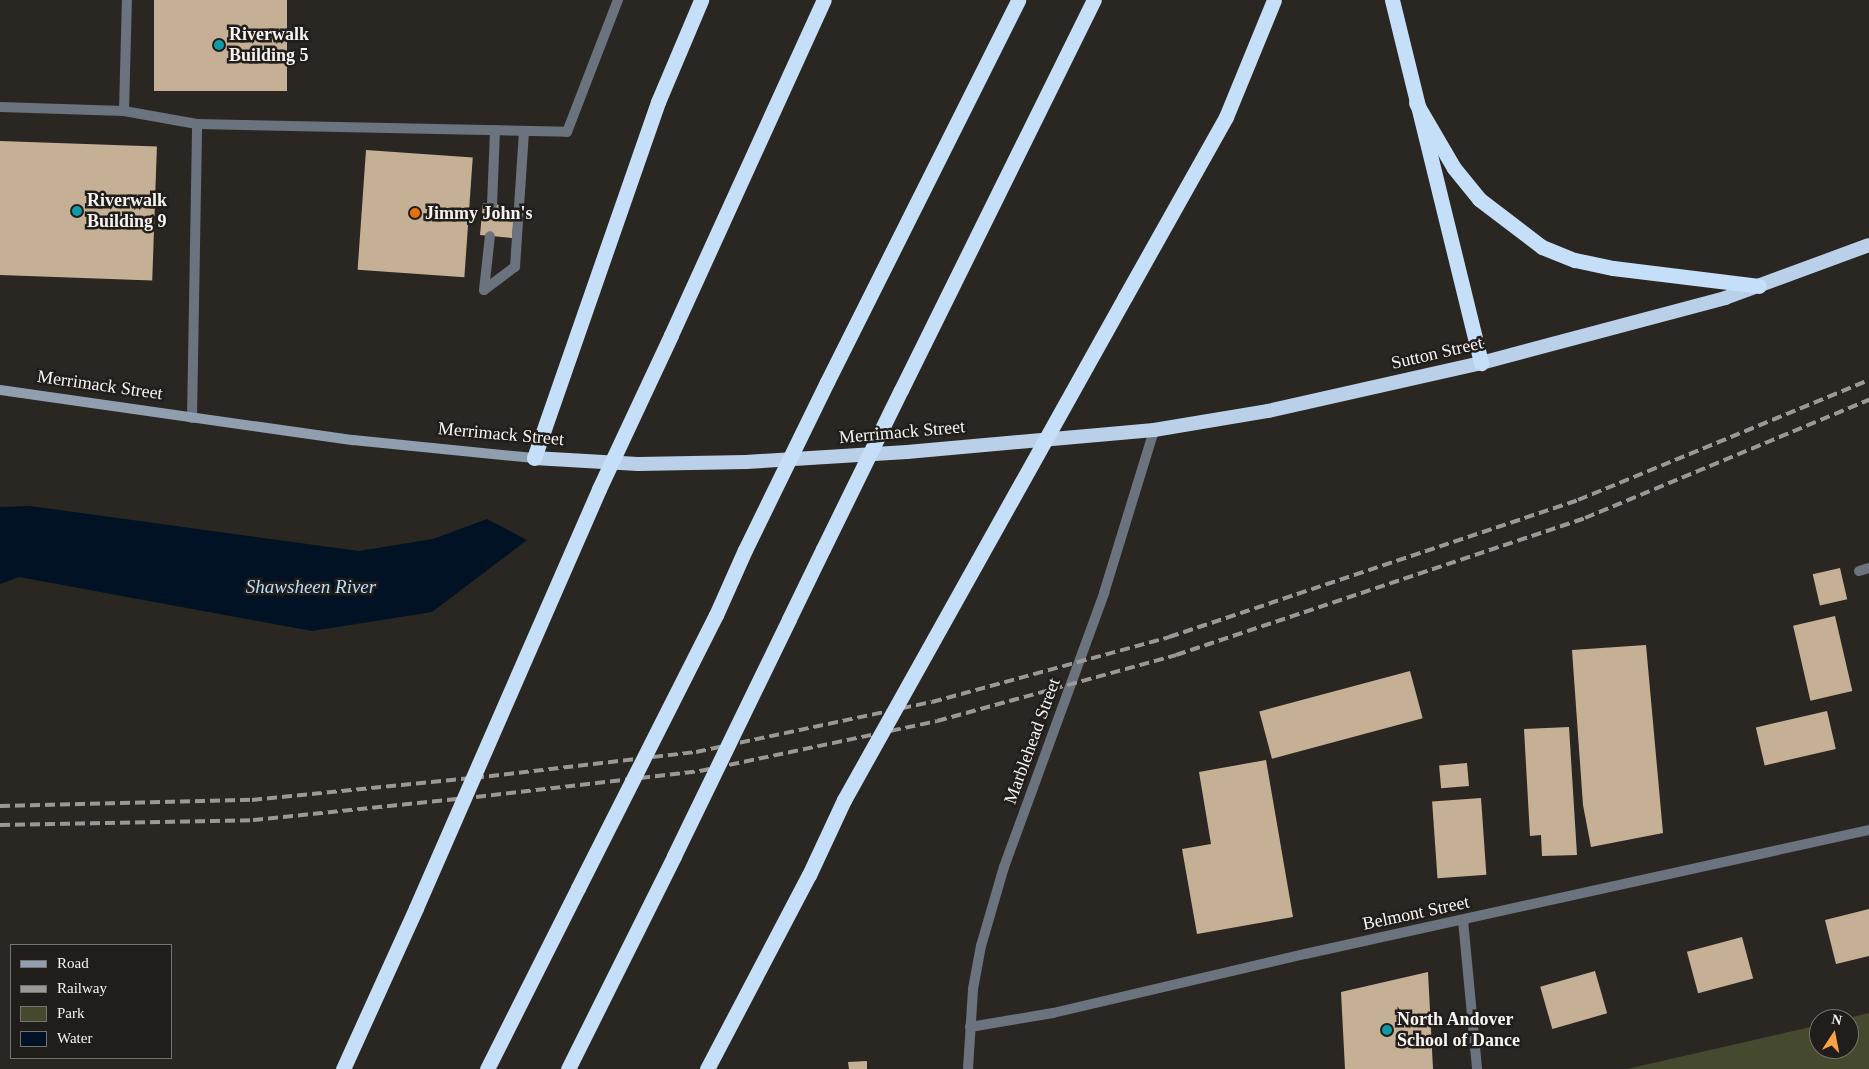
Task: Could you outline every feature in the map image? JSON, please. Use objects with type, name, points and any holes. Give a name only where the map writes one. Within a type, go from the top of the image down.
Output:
[{"type":"highway","points":[[534,458],[658,102],[701,0]]},
{"type":"highway","points":[[343,1069],[416,908],[599,489],[824,0]]},
{"type":"highway","points":[[488,1069],[716,615],[745,550],[827,382],[1018,0]]},
{"type":"highway","points":[[568,1069],[1094,0]]},
{"type":"highway","points":[[707,1069],[810,874],[844,800],[1226,118],[1274,0]]},
{"type":"highway","points":[[1392,0],[1481,363]]},
{"type":"highway","points":[[1416,104],[1454,168],[1479,199],[1542,247],[1574,260],[1613,268],[1759,286]]},
{"type":"highway","name":"Sutton Street","points":[[1002,443],[1154,430],[1268,411],[1481,363],[1759,286],[1869,245]]},
{"type":"highway","name":"Merrimack Street","points":[[534,458],[638,464],[746,462],[1002,443]]},
{"type":"main road","name":"Merrimack Street","points":[[0,390],[353,440],[534,458]]},
{"type":"street","points":[[124,111],[126,0]]},
{"type":"street","points":[[0,107],[124,111],[197,124],[567,132],[618,0]]},
{"type":"street","points":[[192,418],[197,124]]},
{"type":"street","points":[[492,205],[495,130]]},
{"type":"street","points":[[490,236],[484,290],[515,266],[524,131]]},
{"type":"street","name":"Marblehead Street","points":[[968,1069],[970,1027],[981,946],[1004,867],[1104,594],[1154,430]]},
{"type":"street","name":"Belmont Street","points":[[970,1027],[1054,1013],[1869,830]]},
{"type":"street","points":[[1463,920],[1477,1069]]},
{"type":"green space","points":[[1869,1013],[1869,1069],[1627,1069],[1809,1027],[1809,1059],[1859,1059],[1859,1015]]},
{"type":"water","name":"Shawsheen River","points":[[30,506],[359,551],[433,539],[487,519],[527,540],[432,612],[312,631],[19,577],[0,584],[0,507]]},
{"type":"building","name":"Riverwalk Building 5","points":[[154,0],[287,0],[287,91],[154,91]]},
{"type":"building","name":"Riverwalk Building 9","points":[[0,141],[157,146],[152,280],[0,275]]},
{"type":"building","name":"Jimmy John's","points":[[366,150],[473,157],[464,277],[358,270]]},
{"type":"building","points":[[483,203],[502,205],[502,215],[514,215],[512,238],[480,235]]},
{"type":"building","points":[[1840,568],[1847,599],[1820,605],[1813,574]]},
{"type":"building","points":[[1835,616],[1852,691],[1810,701],[1793,626]]},
{"type":"building","points":[[1646,645],[1663,833],[1591,847],[1583,805],[1572,650]]},
{"type":"building","points":[[1410,671],[1423,718],[1272,759],[1259,711]]},
{"type":"building","points":[[1827,711],[1836,749],[1765,765],[1756,727]]},
{"type":"building","points":[[1569,727],[1577,855],[1542,856],[1541,835],[1530,836],[1524,729]]},
{"type":"building","points":[[1266,760],[1293,917],[1197,934],[1182,849],[1211,844],[1199,772]]},
{"type":"building","points":[[1467,763],[1469,786],[1441,788],[1439,765]]},
{"type":"building","points":[[1481,798],[1486,875],[1437,878],[1432,801]]},
{"type":"building","points":[[1869,909],[1869,956],[1836,964],[1825,920]]},
{"type":"building","points":[[1742,937],[1753,979],[1698,993],[1687,952]]},
{"type":"building","points":[[1595,971],[1607,1013],[1552,1029],[1540,987]]},
{"type":"building","name":"North Andover School of Dance","points":[[1428,972],[1433,1069],[1345,1069],[1341,992]]},
{"type":"building","points":[[867,1061],[867,1069],[849,1069],[848,1062]]},
{"type":"railway","points":[[0,806],[252,800],[474,778],[696,752],[932,702],[1169,637],[1578,500],[1869,380]]},
{"type":"railway","points":[[0,825],[253,820],[476,797],[700,771],[937,721],[1176,655],[1585,518],[1869,400]]},
{"type":"place","name":"Riverwalk Building 5","points":[[219,45]]},
{"type":"place","name":"Riverwalk Building 9","points":[[77,211]]},
{"type":"place","name":"Jimmy John's","points":[[415,213]]},
{"type":"place","name":"North Andover School of Dance","points":[[1387,1030]]}]
